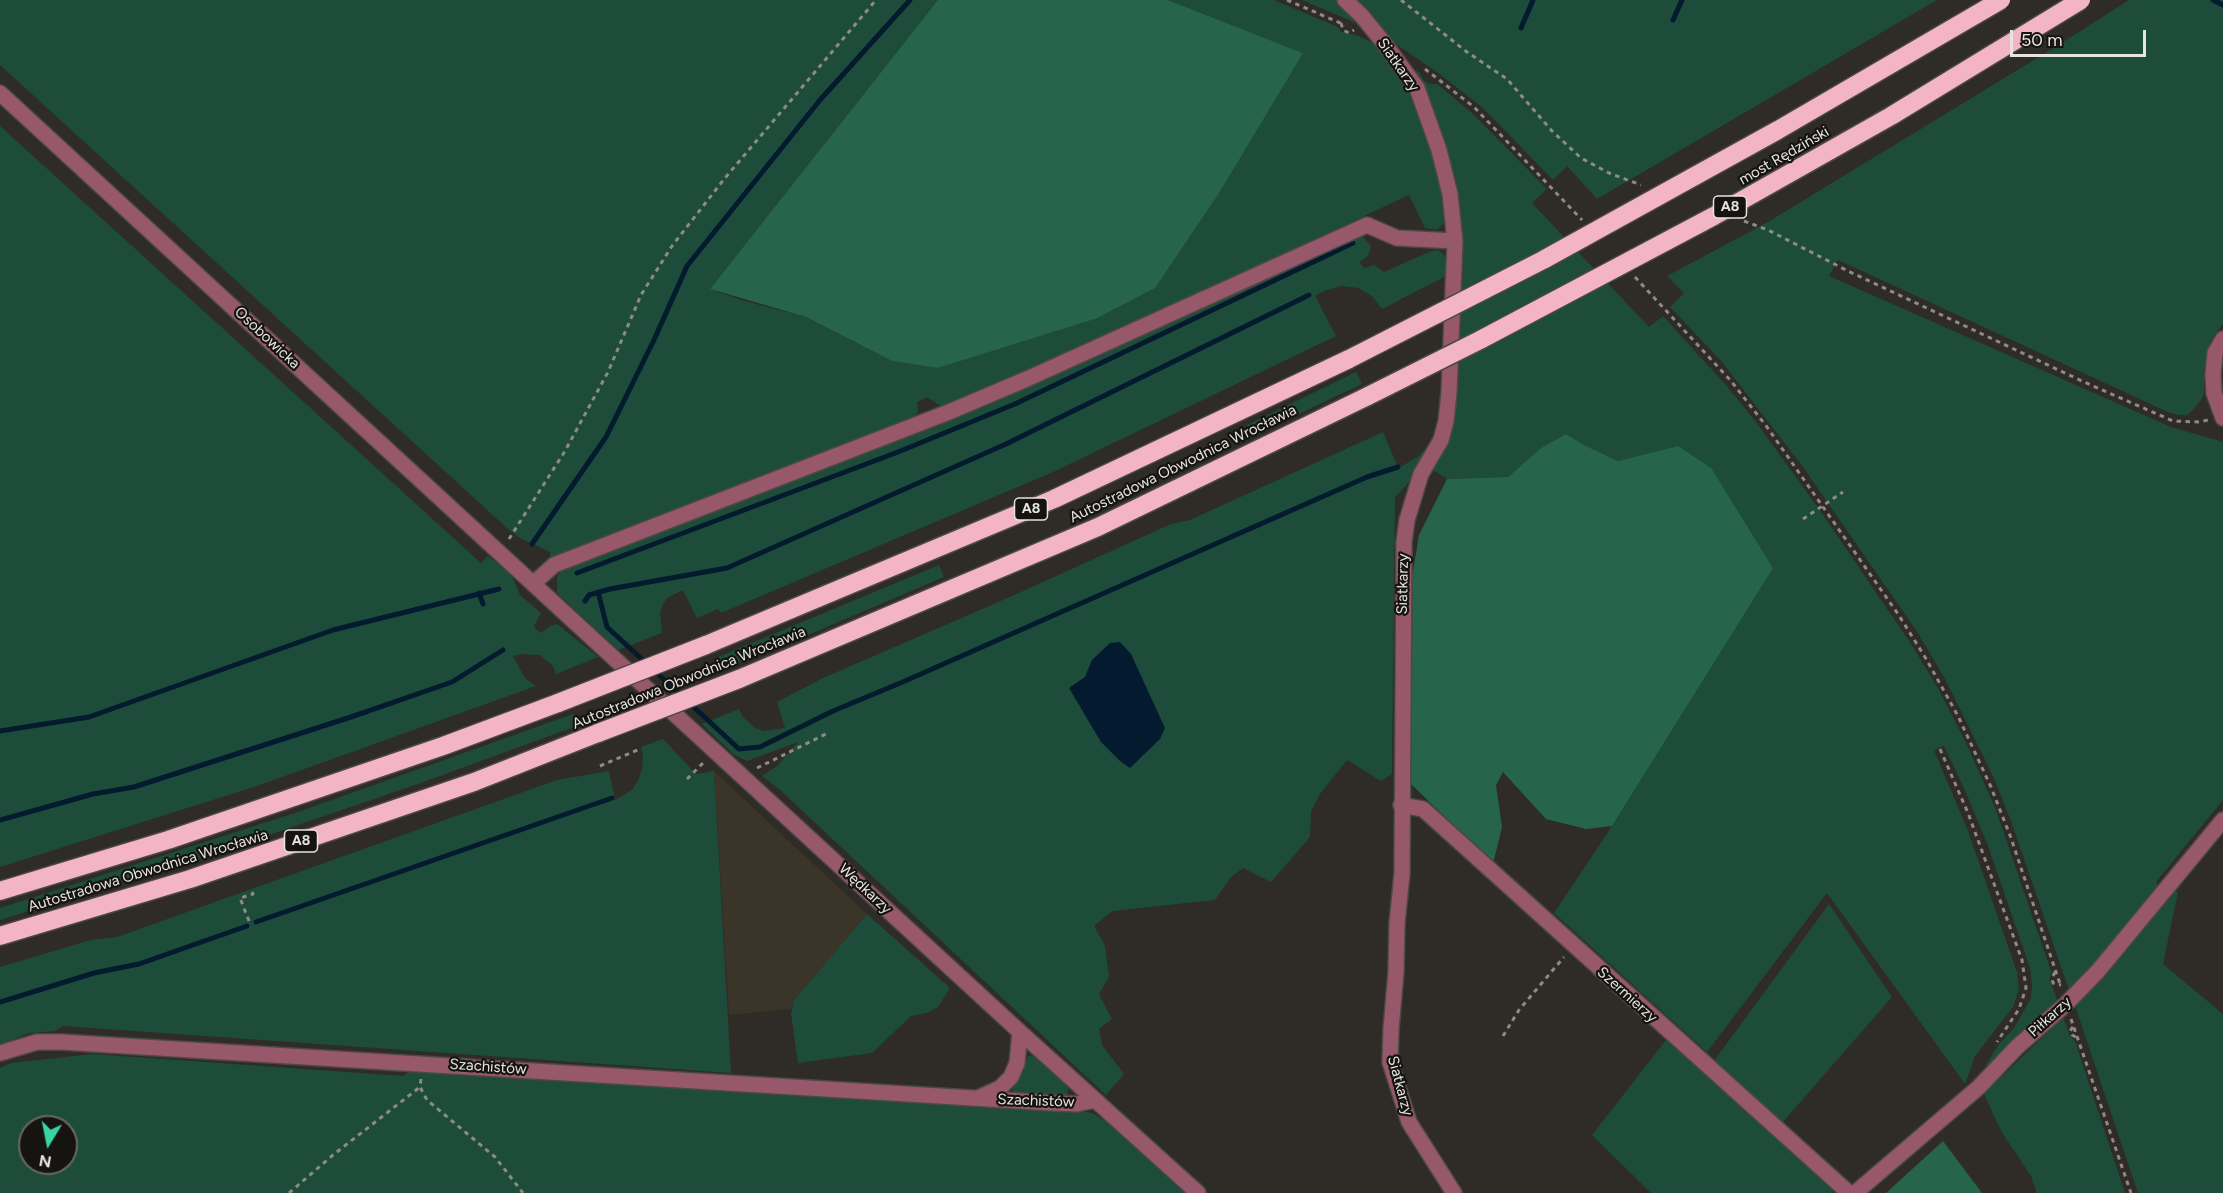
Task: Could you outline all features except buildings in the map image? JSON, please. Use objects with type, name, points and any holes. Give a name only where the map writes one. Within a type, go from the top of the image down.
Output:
[{"type":"highway","name":"most Rędziński","points":[[1349,358],[1543,260],[1778,130],[2001,0]]},
{"type":"highway","name":"most Rędziński","points":[[1368,396],[1480,340],[1714,216],[1891,116],[2081,0]]},
{"type":"highway","name":"Autostradowa Obwodnica Wrocławia","points":[[0,891],[168,840],[443,746],[706,645],[1054,500],[1349,358]]},
{"type":"highway","name":"Autostradowa Obwodnica Wrocławia","points":[[0,936],[190,879],[474,782],[739,679],[1098,526],[1368,396]]},
{"type":"street","name":"Siatkarzy","points":[[1345,0],[1384,43],[1417,88],[1439,150],[1450,194],[1455,241],[1452,339],[1446,421],[1442,440],[1421,474],[1407,520],[1404,542],[1402,874],[1397,923],[1390,1062],[1409,1122],[1454,1193]]},
{"type":"street","name":"Osobowicka","points":[[0,93],[534,584]]},
{"type":"street","points":[[534,584],[554,566],[959,408],[1367,225],[1397,238],[1455,241]]},
{"type":"street","points":[[2222,417],[2214,393],[2213,374],[2215,353],[2223,339]]},
{"type":"street","name":"Wędkarzy","points":[[534,584],[1198,1193]]},
{"type":"street","name":"Szermierzy","points":[[1401,805],[1423,809],[1849,1193]]},
{"type":"street","name":"Piłkarzy","points":[[1855,1193],[1979,1087],[2017,1047],[2066,1004],[2098,971],[2223,820]]},
{"type":"street","name":"Szachistów","points":[[977,1098],[1000,1088],[1011,1077],[1017,1063],[1020,1032]]},
{"type":"street","name":"Szachistów","points":[[0,1053],[37,1042],[62,1042],[1077,1104],[1095,1100]]},
{"type":"path","points":[[500,552],[565,451],[608,372],[641,295],[672,246],[725,178],[876,0]]},
{"type":"path","points":[[1287,0],[1356,30]]},
{"type":"path","points":[[1401,0],[1467,52],[1507,79],[1552,131],[1581,158],[1610,173],[1641,184]]},
{"type":"path","points":[[1424,68],[1474,107],[1583,220]]},
{"type":"path","points":[[1736,218],[1768,230],[1848,271],[2084,382],[2173,421],[2200,422],[2222,417]]},
{"type":"path","points":[[1631,272],[1731,381],[1767,427],[1909,631],[1958,716],[1991,787],[2011,838],[2131,1193]]},
{"type":"path","points":[[1803,519],[1843,492]]},
{"type":"path","points":[[746,779],[760,766],[828,733]]},
{"type":"path","points":[[600,766],[640,749]]},
{"type":"path","points":[[1940,749],[1968,813],[2022,960],[2026,988],[2019,1009],[1991,1050]]},
{"type":"path","points":[[687,779],[715,751]]},
{"type":"path","points":[[249,921],[240,898],[252,894],[251,890]]},
{"type":"path","points":[[1503,1036],[1519,1010],[1574,947]]},
{"type":"path","points":[[423,1063],[420,1087],[427,1100],[495,1157],[524,1193]]},
{"type":"path","points":[[289,1193],[333,1155],[420,1087]]},
{"type":"shaded area","points":[[714,771],[867,914],[794,1000],[791,1009],[729,1015]]},
{"type":"green space","points":[[0,0],[938,0],[710,289],[741,300],[806,317],[892,361],[938,368],[1095,319],[1303,53],[1168,0],[1274,0],[1338,27],[1341,32],[1356,35],[1379,46],[1417,97],[1447,201],[1447,220],[1437,230],[1425,228],[1409,195],[1077,350],[946,406],[939,405],[927,397],[917,402],[918,411],[914,417],[550,559],[550,552],[518,537],[507,528],[0,65]]},
{"type":"green space","points":[[938,0],[1168,0],[1303,53],[1219,193],[1155,288],[1095,319],[938,368],[892,361],[806,317],[710,289]]},
{"type":"green space","points":[[1302,0],[1335,0],[1363,26]]},
{"type":"green space","points":[[1352,0],[1937,0],[1597,199],[1567,166],[1553,180],[1483,108],[1437,72],[1394,43]]},
{"type":"green space","points":[[2129,0],[2223,0],[2223,324],[2212,339],[2207,354],[2202,399],[2192,411],[2187,415],[2168,412],[1838,260],[1829,276],[2171,427],[2223,442],[2223,800],[2156,882],[2159,886],[2099,959],[2069,990],[2011,821],[1993,776],[1945,679],[1918,633],[1803,467],[1722,362],[1670,307],[1684,293],[1667,276],[1768,222]]},
{"type":"green space","points":[[1409,65],[1420,73],[1423,80],[1429,84],[1437,84],[1473,114],[1547,189],[1532,203],[1649,327],[1663,316],[1726,385],[1756,422],[1819,509],[1911,644],[1939,690],[1996,810],[2051,971],[2050,980],[2058,1003],[1985,1072],[1989,1060],[1999,1044],[2014,1028],[2031,998],[2030,968],[1987,843],[1964,788],[1944,746],[1934,750],[1968,831],[2017,972],[2019,989],[2013,1007],[1975,1056],[1965,1084],[1827,893],[1707,1052],[1554,913],[1612,826],[1773,567],[1678,446],[1618,461],[1566,434],[1541,448],[1508,477],[1447,479],[1433,470],[1449,440],[1456,395],[1461,257],[1460,212],[1451,176]]},
{"type":"green space","points":[[0,126],[481,563],[488,556],[511,574],[520,595],[541,613],[534,626],[536,629],[541,633],[557,624],[598,657],[556,674],[553,666],[540,655],[513,656],[525,678],[536,686],[257,786],[0,867]]},
{"type":"green space","points":[[1354,236],[1363,237],[1371,246],[1368,256],[1359,262],[1364,268],[1374,265],[1384,272],[1438,250],[1448,258],[1448,275],[1382,309],[1372,296],[1358,288],[1341,286],[1324,291],[1315,296],[1336,336],[1053,472],[721,613],[718,609],[697,618],[683,590],[667,598],[663,604],[660,613],[662,633],[618,650],[557,593],[557,577],[560,571],[571,565]]},
{"type":"green space","points":[[1356,372],[1362,384],[1252,436],[1247,425]]},
{"type":"green space","points":[[1383,432],[1397,465],[1402,466],[1419,456],[1434,439],[1409,482],[1395,497],[1392,774],[1381,781],[1347,760],[1320,794],[1311,811],[1310,837],[1271,882],[1243,868],[1231,877],[1215,900],[1112,911],[1094,926],[1105,946],[1109,977],[1099,994],[1112,1019],[1099,1029],[1102,1045],[1124,1074],[1106,1095],[779,789],[762,776],[777,766],[798,742],[747,761],[733,754],[702,724],[739,709],[742,716],[755,728],[764,731],[785,728],[777,702],[823,678],[1171,524],[1190,520]]},
{"type":"green space","points":[[1566,434],[1618,461],[1678,446],[1711,468],[1773,568],[1612,826],[1586,829],[1546,819],[1503,772],[1496,785],[1502,827],[1493,864],[1408,781],[1412,577],[1419,535],[1447,479],[1508,477],[1541,448]]},
{"type":"green space","points":[[939,565],[944,577],[794,641],[728,667],[718,657]]},
{"type":"green space","points":[[573,714],[585,723],[418,784],[228,849],[0,920],[0,908],[298,812]]},
{"type":"green space","points":[[663,739],[696,774],[714,771],[731,1073],[63,1026],[55,1031],[30,1033],[0,1044],[0,967],[91,940],[117,937],[557,780],[609,771],[615,800],[632,790],[638,781],[642,769],[641,747]]},
{"type":"green space","points":[[2174,890],[2178,892],[2163,964],[2223,1014],[2223,1193],[2138,1193],[2075,1006]]},
{"type":"green space","points":[[1829,904],[1892,997],[1782,1123],[1714,1061]]},
{"type":"green space","points":[[867,914],[950,988],[938,1007],[927,1013],[911,1016],[872,1053],[798,1063],[791,1014],[794,1000]]},
{"type":"green space","points":[[2063,1017],[2070,1036],[2075,1041],[2125,1193],[2037,1193],[2031,1176],[2001,1131],[1984,1094]]},
{"type":"green space","points":[[1666,1040],[1832,1188],[1833,1193],[1651,1193],[1592,1135]]},
{"type":"green space","points":[[92,1054],[403,1076],[409,1072],[1076,1110],[1092,1113],[1112,1125],[1188,1193],[0,1193],[0,1068],[11,1063]]},
{"type":"green space","points":[[1033,1055],[1069,1087],[1067,1095],[1013,1092],[1012,1086],[1022,1072],[1028,1056]]},
{"type":"green space","points":[[1943,1141],[1982,1193],[1886,1193]]},
{"type":"water","points":[[1120,642],[1131,654],[1165,728],[1160,739],[1130,768],[1101,742],[1069,688],[1085,677],[1092,660],[1110,643]]},
{"type":"waterway","points":[[532,544],[606,437],[654,340],[687,266],[820,100],[910,0]]},
{"type":"waterway","points":[[1521,28],[1533,0]]},
{"type":"waterway","points":[[1673,20],[1682,0]]},
{"type":"waterway","points":[[2213,0],[2223,5]]},
{"type":"waterway","points":[[577,573],[898,452],[1015,404],[1353,243]]},
{"type":"waterway","points":[[585,601],[589,595],[610,589],[727,568],[1006,444],[1309,295]]},
{"type":"waterway","points":[[598,592],[607,627],[739,749],[760,747],[833,711],[1367,477],[1398,467]]},
{"type":"waterway","points":[[0,731],[89,717],[333,630],[499,589]]},
{"type":"waterway","points":[[479,593],[483,604]]},
{"type":"waterway","points":[[0,820],[93,794],[134,787],[351,717],[452,682],[503,650]]},
{"type":"waterway","points":[[256,922],[612,798]]},
{"type":"waterway","points":[[0,1002],[94,973],[139,964],[247,926]]}]
